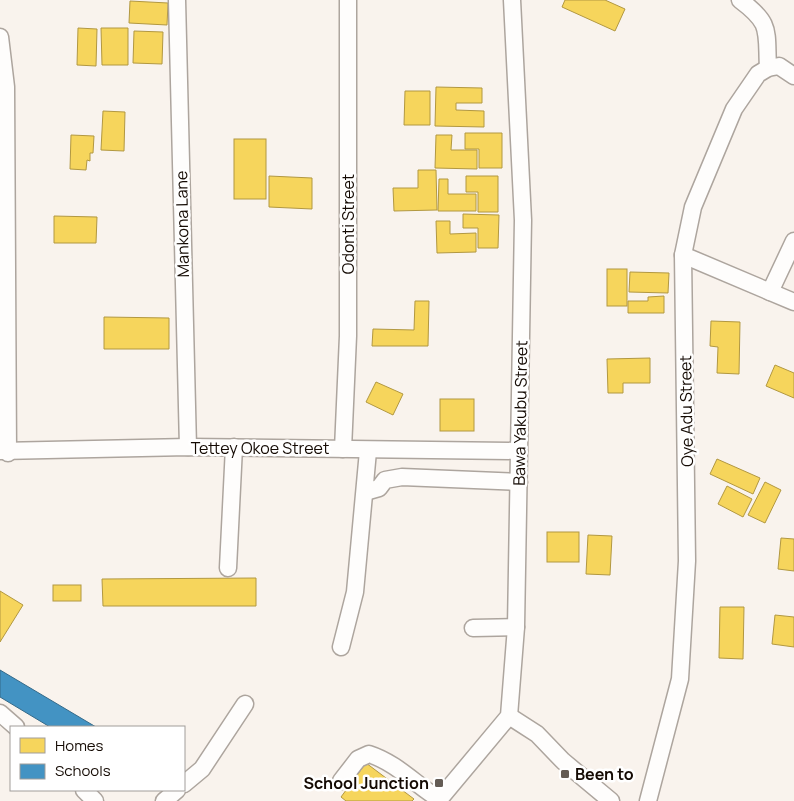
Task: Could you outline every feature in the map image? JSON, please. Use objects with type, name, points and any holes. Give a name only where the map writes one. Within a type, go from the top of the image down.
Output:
[{"type":"street","name":"Mankona Lane","points":[[176,0],[188,448]]},
{"type":"street","name":"Odonti Street","points":[[343,449],[348,336],[348,0]]},
{"type":"street","name":"Bawa Yakubu Street","points":[[509,716],[516,627],[523,220],[512,0]]},
{"type":"street","points":[[740,0],[758,13],[765,22],[768,68],[779,66],[794,76]]},
{"type":"street","points":[[0,36],[6,87],[4,452]]},
{"type":"street","name":"Oye Adu Street","points":[[648,801],[680,669],[687,561],[683,255],[693,208],[734,109],[758,74],[768,68]]},
{"type":"street","points":[[770,292],[794,241]]},
{"type":"street","points":[[683,255],[794,302]]},
{"type":"street","name":"Tettey Okoe Street","points":[[4,452],[188,448],[519,451]]},
{"type":"street","points":[[228,568],[234,448]]},
{"type":"street","points":[[342,647],[355,592],[368,451]]},
{"type":"street","points":[[365,492],[379,488],[385,480],[402,476],[519,482]]},
{"type":"street","points":[[473,628],[516,627]]},
{"type":"street","points":[[185,783],[202,769],[245,704]]},
{"type":"street","points":[[0,713],[15,726]]},
{"type":"street","points":[[341,781],[358,759],[370,754],[402,771],[439,800],[509,716],[537,734],[563,761],[611,801]]},
{"type":"street","points":[[85,791],[95,801]]},
{"type":"street","points":[[164,801],[176,791]]},
{"type":"building: Homes","points":[[565,0],[605,0],[625,9],[615,31],[562,7]]},
{"type":"building: Homes","points":[[130,1],[168,3],[167,25],[129,23]]},
{"type":"building: Homes","points":[[78,28],[97,29],[96,66],[77,65]]},
{"type":"building: Homes","points":[[101,28],[128,28],[128,65],[102,65]]},
{"type":"building: Homes","points":[[134,31],[163,32],[162,64],[133,63]]},
{"type":"building: Homes","points":[[436,87],[482,88],[482,103],[456,103],[456,110],[484,111],[484,127],[435,126]]},
{"type":"building: Homes","points":[[405,91],[430,91],[430,125],[404,125]]},
{"type":"building: Homes","points":[[103,111],[125,112],[124,151],[101,150]]},
{"type":"building: Homes","points":[[465,133],[502,133],[502,168],[479,168],[479,149],[465,149]]},
{"type":"building: Homes","points":[[71,135],[94,136],[93,153],[90,153],[90,161],[87,160],[86,170],[70,169]]},
{"type":"building: Homes","points":[[436,135],[452,135],[451,150],[477,150],[477,169],[435,168]]},
{"type":"building: Homes","points":[[234,139],[266,139],[266,199],[234,199]]},
{"type":"building: Homes","points":[[418,170],[436,170],[437,210],[394,211],[393,188],[418,188]]},
{"type":"building: Homes","points":[[269,176],[312,178],[312,209],[269,207]]},
{"type":"building: Homes","points":[[466,176],[498,176],[498,212],[478,212],[478,192],[466,192]]},
{"type":"building: Homes","points":[[439,179],[448,179],[448,194],[476,194],[476,211],[438,211]]},
{"type":"building: Homes","points":[[463,214],[499,215],[498,248],[478,248],[478,228],[463,228]]},
{"type":"building: Homes","points":[[54,216],[97,217],[96,243],[54,243]]},
{"type":"building: Homes","points":[[436,221],[450,221],[450,234],[476,233],[476,252],[437,253]]},
{"type":"building: Homes","points":[[607,269],[627,269],[627,306],[607,306]]},
{"type":"building: Homes","points":[[630,272],[669,273],[668,293],[629,292]]},
{"type":"building: Homes","points":[[664,296],[664,313],[628,313],[628,301],[648,301],[648,297]]},
{"type":"building: Homes","points":[[415,301],[429,301],[428,346],[372,346],[373,329],[414,330]]},
{"type":"building: Homes","points":[[104,317],[169,318],[169,349],[104,349]]},
{"type":"building: Homes","points":[[711,321],[740,322],[739,374],[717,373],[718,347],[710,346]]},
{"type":"building: Homes","points":[[650,358],[650,383],[623,383],[623,393],[608,393],[607,359]]},
{"type":"building: Homes","points":[[775,365],[794,373],[794,398],[766,386]]},
{"type":"building: Homes","points":[[376,382],[403,394],[393,415],[366,402]]},
{"type":"building: Homes","points":[[440,399],[474,399],[474,431],[440,431]]},
{"type":"building: Homes","points":[[717,459],[760,478],[753,494],[710,474]]},
{"type":"building: Homes","points":[[765,482],[781,490],[765,523],[748,515]]},
{"type":"building: Homes","points":[[727,486],[752,499],[743,517],[718,504]]},
{"type":"building: Homes","points":[[547,532],[579,532],[579,562],[547,562]]},
{"type":"building: Homes","points":[[588,535],[612,536],[610,575],[586,574]]},
{"type":"building: Homes","points":[[781,538],[794,539],[794,571],[778,569]]},
{"type":"building: Homes","points":[[256,578],[256,606],[103,606],[102,579]]},
{"type":"building: Homes","points":[[53,585],[81,585],[81,601],[53,601]]},
{"type":"building: Homes","points":[[0,591],[23,605],[0,642]]},
{"type":"building: Homes","points":[[720,607],[744,607],[743,659],[719,658]]},
{"type":"building: Homes","points":[[775,615],[794,617],[794,647],[772,644]]},
{"type":"building: Homes","points":[[366,763],[414,799],[412,801],[346,801],[341,797]]},
{"type":"building: Schools","points":[[0,670],[94,726],[48,726],[0,697]]},
{"type":"place","name":"Been to","points":[[565,774]]},
{"type":"place","name":"School Junction","points":[[439,783]]}]
